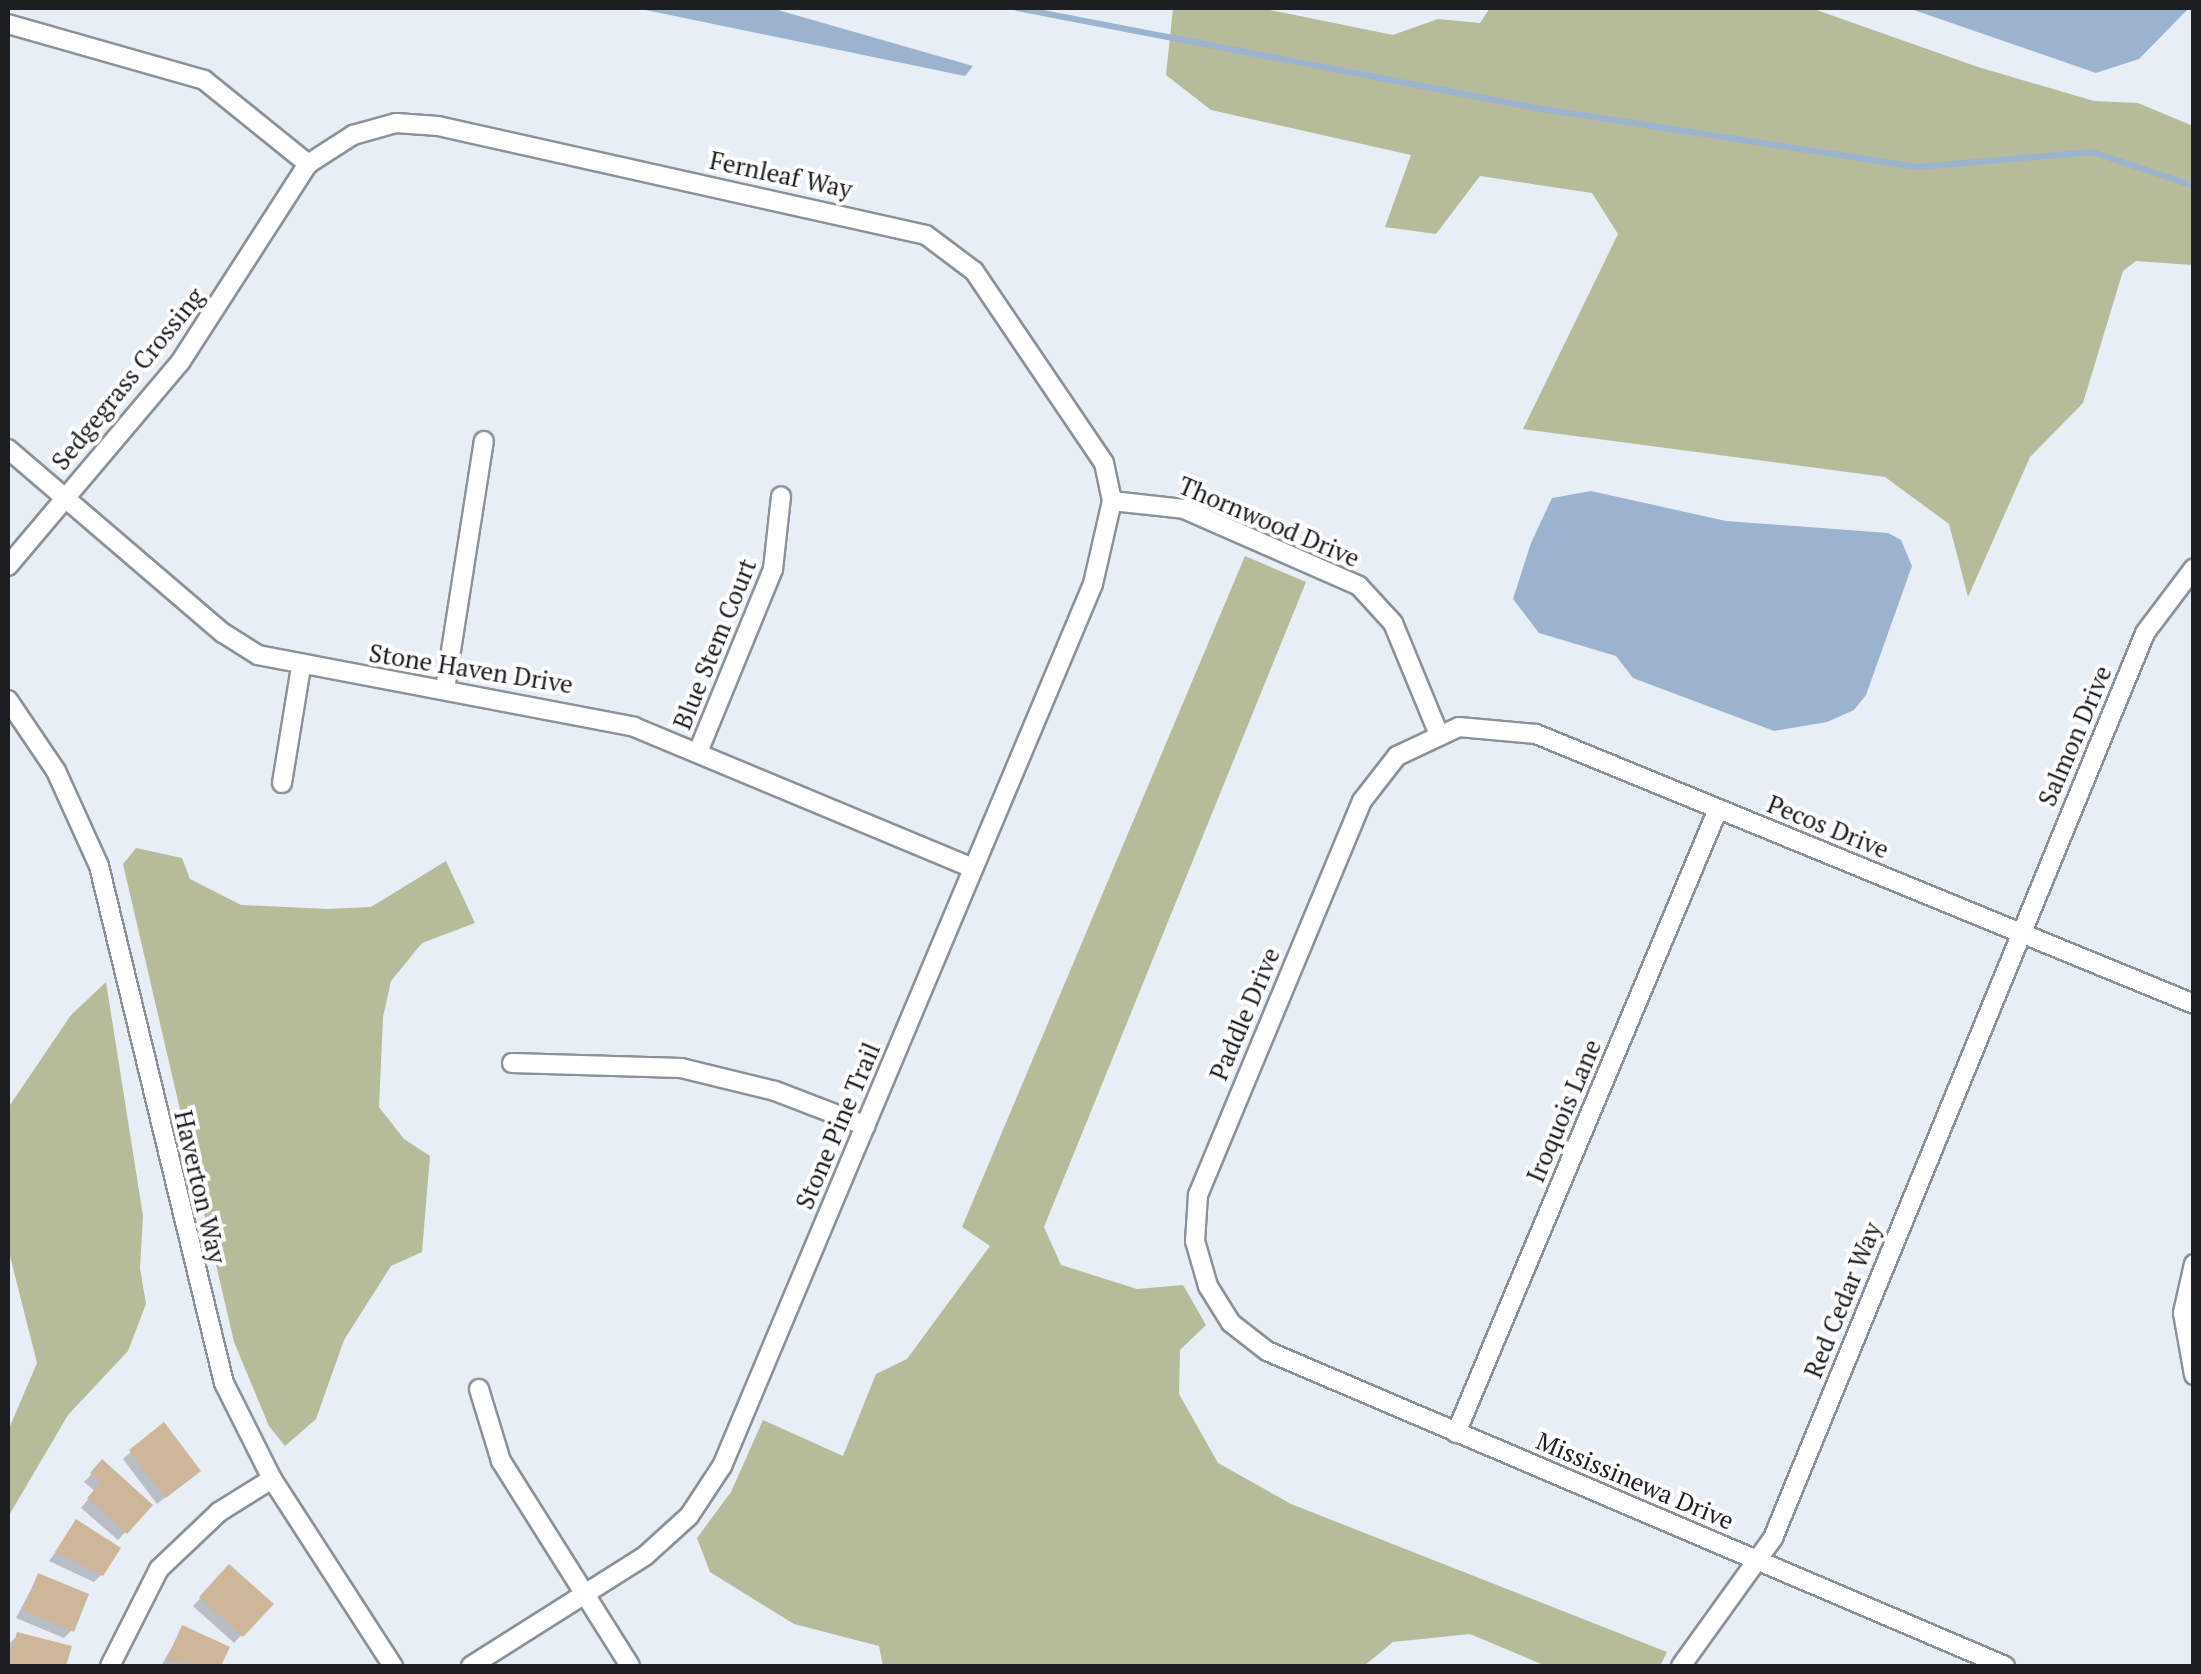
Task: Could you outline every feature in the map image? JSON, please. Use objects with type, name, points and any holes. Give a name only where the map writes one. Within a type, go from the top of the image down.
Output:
[{"type":"street","points":[[8,24],[204,80],[308,164]]},
{"type":"street","name":"Fernleaf Way","points":[[308,164],[368,128],[426,124],[926,235],[974,272],[1096,444],[1112,501]]},
{"type":"street","name":"Sedgegrass Crossing","points":[[8,566],[191,348],[308,164]]},
{"type":"street","points":[[444,688],[484,441]]},
{"type":"street","name":"Stone Haven Drive","points":[[8,449],[235,642],[301,667],[588,714],[698,752],[972,868]]},
{"type":"street","name":"Blue Stem Court","points":[[698,752],[773,569],[780,496]]},
{"type":"street","name":"Thornwood Drive","points":[[1112,501],[1184,509],[1359,586],[1398,633],[1438,732]]},
{"type":"street","name":"Stone Pine Trail","points":[[471,1666],[664,1541],[710,1488],[1093,584],[1112,501]]},
{"type":"street","name":"Salmon Drive","points":[[2020,934],[2144,633],[2194,568]]},
{"type":"street","points":[[282,784],[301,667]]},
{"type":"street","name":"Haverton Way","points":[[8,700],[56,771],[99,866],[214,1352],[238,1417],[272,1480],[392,1666]]},
{"type":"street","name":"Pecos Drive","points":[[1438,732],[1476,725],[1520,728],[2194,1004]]},
{"type":"street","name":"Paddle Drive","points":[[1248,1339],[1223,1314],[1202,1273],[1195,1241],[1198,1195],[1362,801],[1388,764],[1438,732]]},
{"type":"street","name":"Iroquois Lane","points":[[1456,1433],[1718,809]]},
{"type":"street","name":"Red Cedar Way","points":[[1682,1666],[1760,1562],[2020,934]]},
{"type":"street","points":[[512,1062],[680,1068],[760,1087],[866,1126]]},
{"type":"street","points":[[2194,1264],[2183,1313],[2194,1375]]},
{"type":"street","name":"Mississinewa Drive","points":[[1248,1339],[1456,1433],[2005,1666]]},
{"type":"street","points":[[479,1389],[501,1461],[630,1666]]},
{"type":"street","points":[[110,1666],[159,1569],[219,1512],[272,1480]]},
{"type":"green space","points":[[1173,8],[1260,8],[1393,35],[1438,19],[1480,23],[1490,8],[1811,8],[1978,67],[2094,101],[2138,103],[2193,126],[2193,265],[2136,261],[2123,271],[2083,403],[2030,457],[1968,597],[1949,524],[1885,477],[1523,429],[1618,234],[1592,193],[1480,176],[1436,234],[1385,227],[1411,155],[1211,110],[1166,75]]},
{"type":"green space","points":[[1245,556],[1306,582],[1044,1227],[1061,1265],[1137,1289],[1183,1285],[1206,1325],[1180,1350],[1179,1394],[1218,1463],[1291,1504],[1667,1652],[1660,1666],[1546,1666],[1470,1634],[1393,1642],[1364,1666],[883,1666],[879,1646],[794,1624],[710,1572],[697,1538],[731,1492],[763,1420],[843,1456],[876,1374],[907,1359],[990,1246],[962,1227]]},
{"type":"green space","points":[[136,848],[182,858],[190,879],[241,905],[327,909],[371,907],[446,861],[475,923],[422,943],[391,981],[383,1017],[379,1107],[404,1139],[430,1156],[422,1252],[391,1266],[344,1340],[316,1419],[285,1446],[269,1426],[234,1342],[123,864]]},
{"type":"green space","points":[[106,982],[143,1216],[140,1268],[146,1304],[128,1351],[68,1415],[8,1517],[8,1431],[37,1363],[8,1248],[8,1108],[71,1015]]},
{"type":"water","points":[[636,8],[771,8],[973,66],[965,76]]},
{"type":"water","points":[[1908,8],[2189,8],[2139,59],[2096,73]]},
{"type":"water","points":[[1591,491],[1726,521],[1888,533],[1901,540],[1912,566],[1866,695],[1854,710],[1827,722],[1774,731],[1633,678],[1616,656],[1539,633],[1513,599],[1531,543],[1552,498]]},
{"type":"building","points":[[164,1422],[201,1471],[166,1498],[129,1450]]},
{"type":"building","points":[[102,1459],[153,1505],[127,1534],[87,1498],[101,1482],[90,1473]]},
{"type":"building","points":[[76,1519],[121,1548],[103,1576],[55,1552]]},
{"type":"building","points":[[229,1564],[274,1604],[243,1637],[199,1597]]},
{"type":"building","points":[[38,1573],[89,1594],[74,1632],[23,1610]]},
{"type":"building","points":[[182,1625],[230,1647],[221,1666],[166,1661]]},
{"type":"building","points":[[17,1632],[72,1646],[66,1666],[8,1666]]},
{"type":"waterway","points":[[1017,8],[1536,108],[1918,167],[2092,152],[2194,186]]}]
